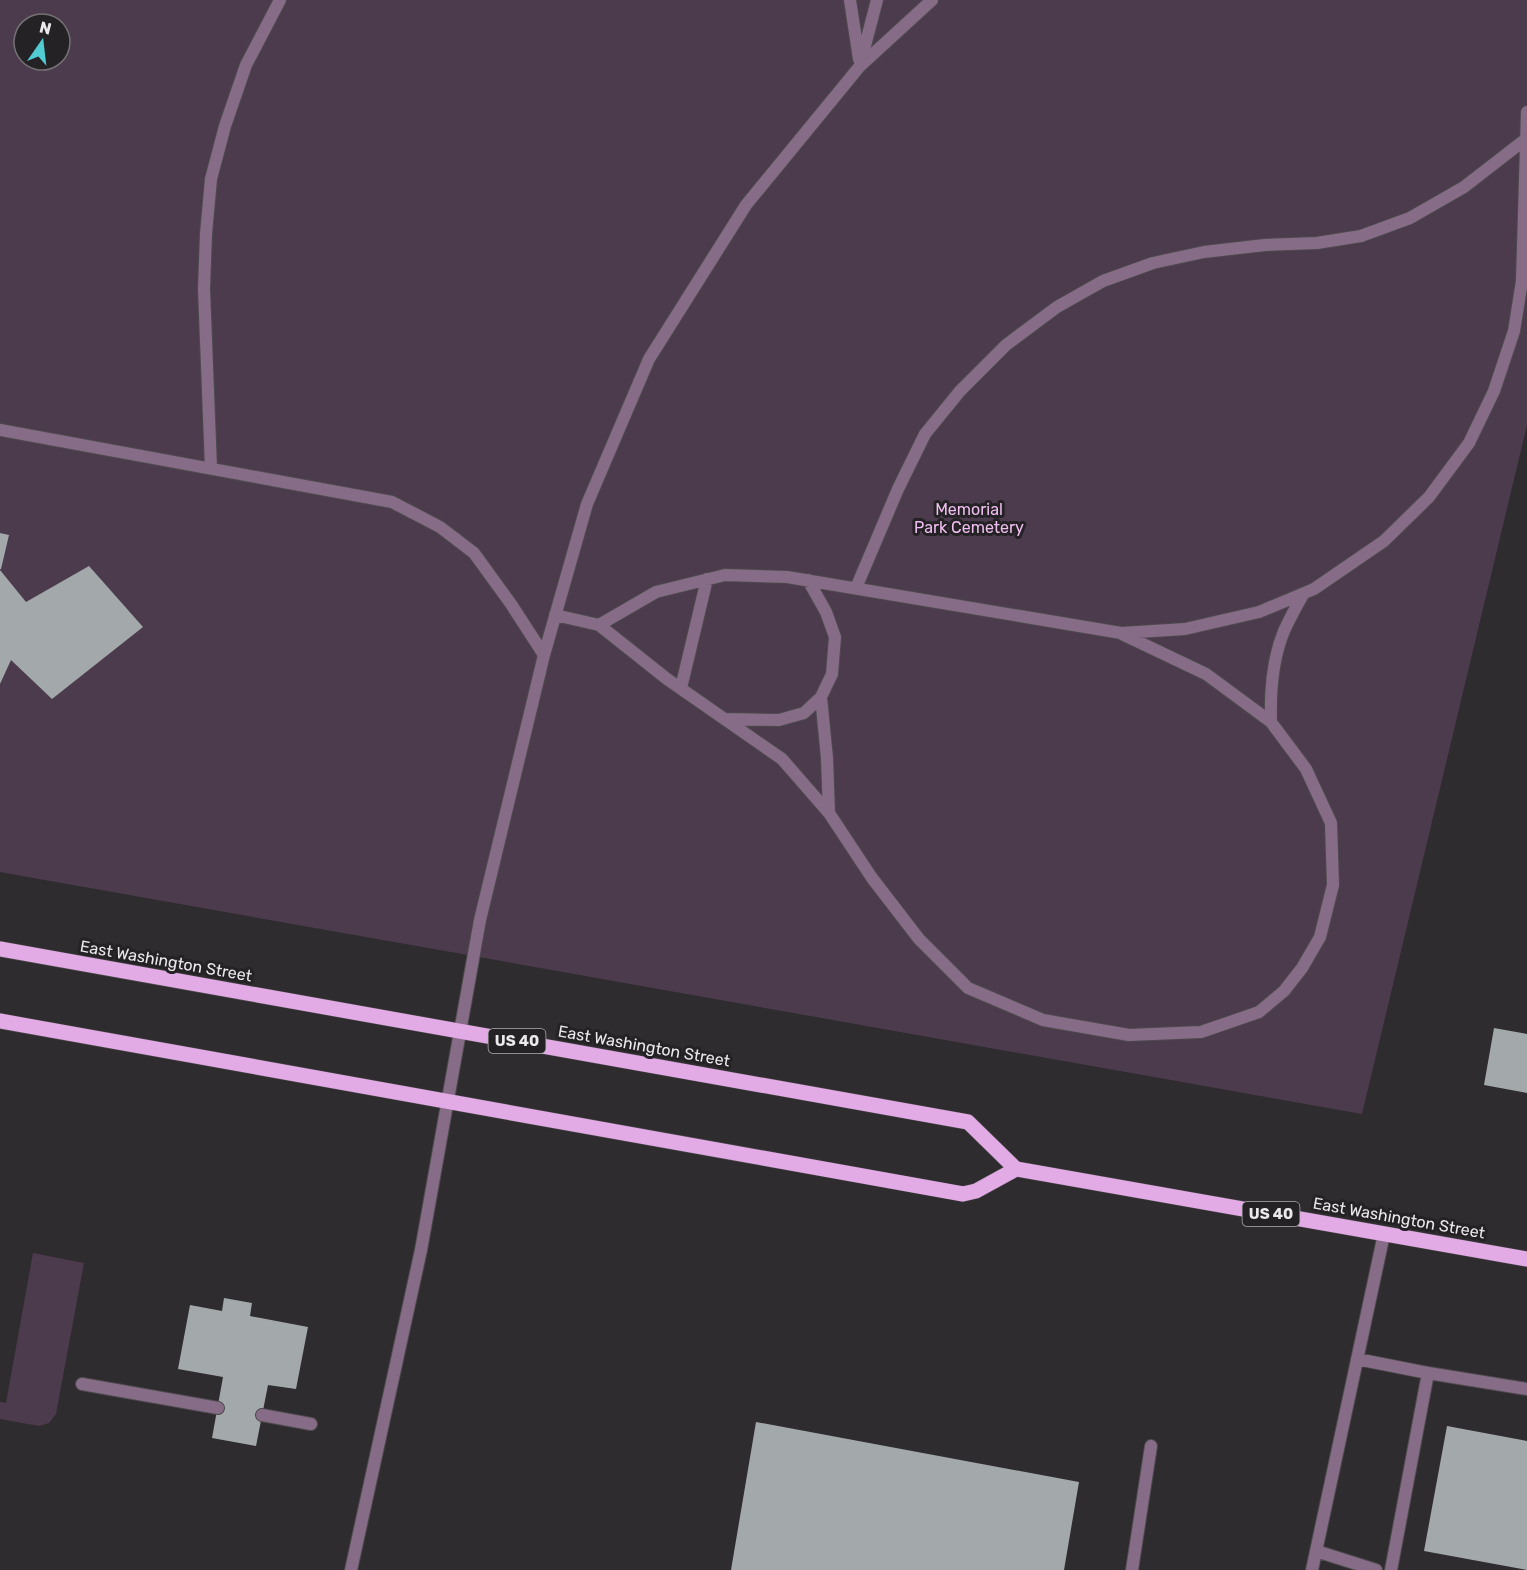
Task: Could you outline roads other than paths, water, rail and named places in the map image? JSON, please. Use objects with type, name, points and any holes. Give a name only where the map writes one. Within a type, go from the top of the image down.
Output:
[{"type":"main road","name":"East Washington Street","points":[[0,949],[968,1122],[1016,1169],[1527,1259]]},
{"type":"main road","points":[[0,1021],[963,1194],[976,1191],[1016,1169]]},
{"type":"lane","points":[[211,468],[204,288],[211,179],[225,126],[246,65],[280,0]]},
{"type":"lane","points":[[850,0],[860,66]]},
{"type":"lane","points":[[860,66],[877,0]]},
{"type":"lane","points":[[351,1570],[421,1250],[480,920],[544,655],[587,504],[649,359],[746,204],[860,66],[932,0]]},
{"type":"lane","points":[[599,625],[656,592],[725,575],[788,577],[1121,633],[1185,629],[1259,612],[1314,589],[1384,541],[1429,497],[1469,443],[1494,391],[1514,331],[1522,281],[1527,112]]},
{"type":"lane","points":[[856,588],[898,489],[926,434],[960,391],[1006,345],[1057,307],[1103,281],[1153,263],[1204,252],[1265,245],[1317,243],[1361,236],[1410,218],[1464,187],[1526,139]]},
{"type":"lane","points":[[0,430],[392,502],[440,527],[474,553],[544,655]]},
{"type":"lane","points":[[681,688],[707,579]]},
{"type":"lane","points":[[725,719],[779,720],[804,713],[821,697],[832,674],[835,637],[826,612],[808,580]]},
{"type":"lane","points":[[1270,723],[1270,691],[1275,661],[1284,631],[1304,593]]},
{"type":"lane","points":[[555,615],[599,625],[681,688],[782,759],[829,813],[872,878],[919,939],[968,988],[1043,1020],[1129,1035],[1201,1032],[1259,1012],[1284,991],[1302,968],[1320,937],[1333,885],[1331,823],[1306,769],[1270,723],[1206,674],[1121,633]]},
{"type":"lane","points":[[821,697],[829,813]]},
{"type":"lane","points":[[1312,1570],[1384,1234]]},
{"type":"lane","points":[[1357,1359],[1527,1389]]},
{"type":"lane","points":[[1391,1570],[1428,1373]]},
{"type":"lane","points":[[82,1384],[218,1408]]},
{"type":"lane","points":[[262,1415],[311,1424]]},
{"type":"lane","points":[[1132,1570],[1151,1446]]},
{"type":"lane","points":[[1316,1551],[1376,1570]]},
{"type":"park label","name":"Memorial Park Cemetery","points":[[969,518]]}]
